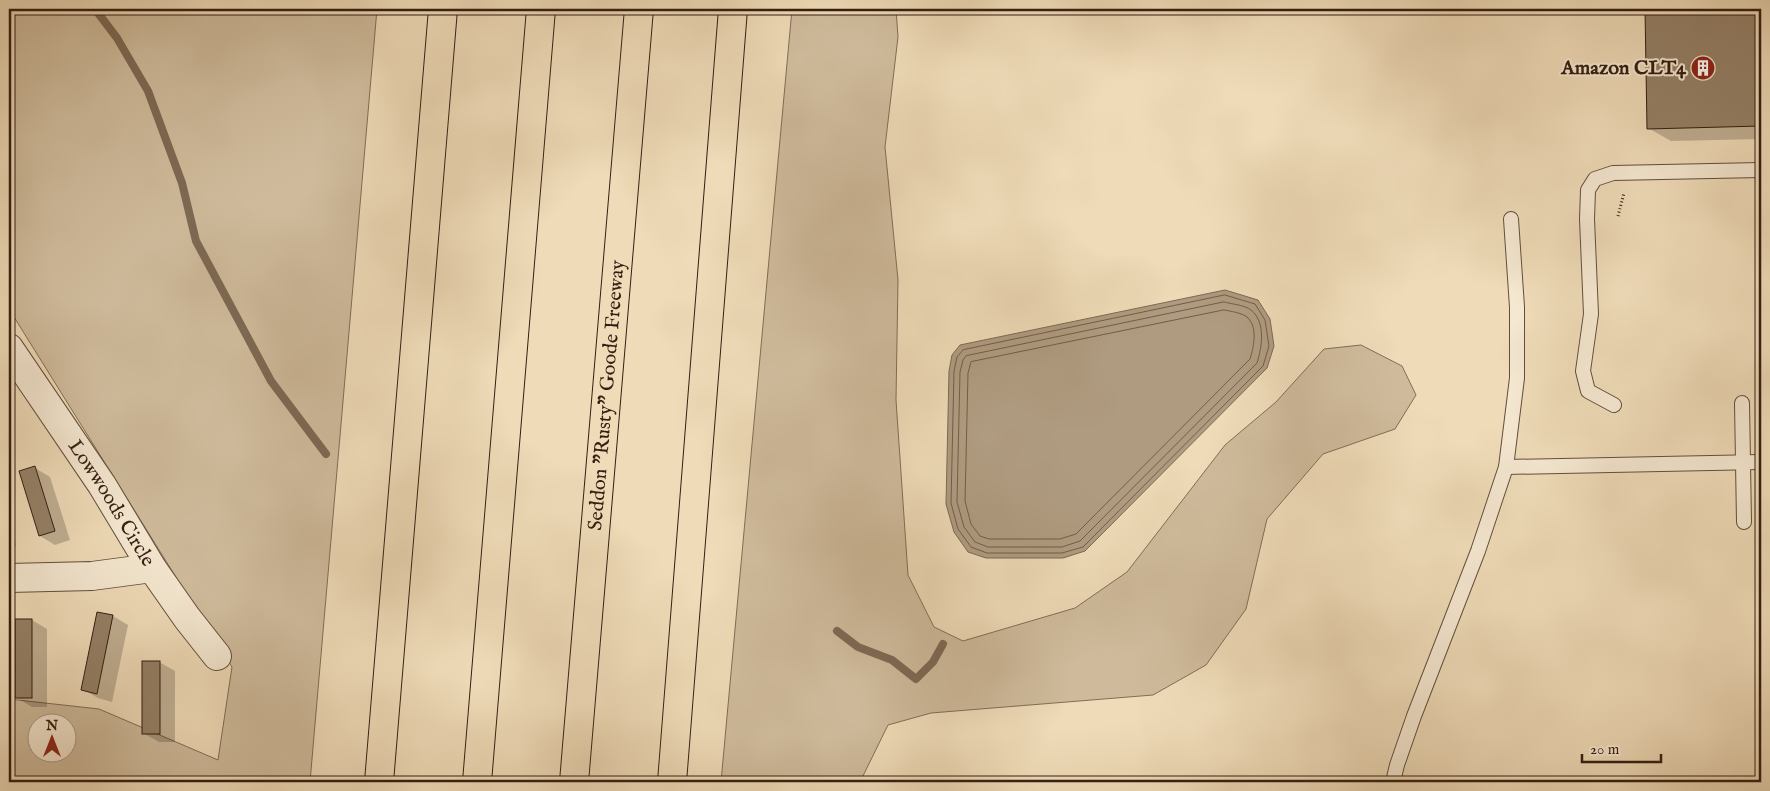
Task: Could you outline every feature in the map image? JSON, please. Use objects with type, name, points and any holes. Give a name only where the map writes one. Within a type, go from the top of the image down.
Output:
[{"type":"highway","points":[[379,782],[443,9]]},
{"type":"highway","points":[[476,782],[541,9]]},
{"type":"highway","name":"Seddon \"Rusty\" Goode Freeway","points":[[574,782],[639,9]]},
{"type":"highway","points":[[672,782],[733,9]]},
{"type":"street","name":"Lowwoods Circle","points":[[9,348],[102,485],[152,568],[187,618],[217,656]]},
{"type":"street","points":[[9,578],[92,576],[152,568]]},
{"type":"lane","points":[[1614,405],[1588,391],[1583,370],[1591,314],[1587,219],[1588,190],[1595,179],[1613,173],[1761,170]]},
{"type":"lane","points":[[1393,782],[1414,716],[1478,551],[1506,467],[1517,378],[1517,307],[1511,219]]},
{"type":"lane","points":[[1742,403],[1744,522]]},
{"type":"lane","points":[[1506,467],[1761,462]]},
{"type":"shaded area","points":[[9,9],[377,9],[310,782],[9,782],[9,699],[99,709],[218,760],[232,667],[9,309]]},
{"type":"shaded area","points":[[792,9],[896,9],[898,37],[885,147],[898,280],[896,400],[908,575],[934,627],[963,641],[1075,608],[1127,572],[1225,445],[1276,402],[1324,349],[1361,345],[1402,366],[1416,395],[1395,429],[1323,454],[1267,519],[1246,609],[1206,665],[1153,695],[931,713],[888,725],[860,782],[721,782]]},
{"type":"water","points":[[1225,290],[1258,300],[1270,319],[1274,346],[1267,368],[1085,551],[1063,558],[986,558],[968,552],[954,532],[946,504],[949,371],[952,355],[960,345]]},
{"type":"building","name":"Amazon CLT4","points":[[1645,9],[1761,9],[1761,126],[1647,129]]},
{"type":"building","points":[[35,466],[55,531],[39,536],[19,471]]},
{"type":"building","points":[[97,612],[113,615],[97,694],[81,690]]},
{"type":"building","points":[[15,619],[32,619],[32,698],[15,698]]},
{"type":"building","points":[[142,661],[160,661],[160,734],[142,734]]},
{"type":"waterway","points":[[95,9],[117,38],[148,91],[182,183],[196,241],[271,381],[326,454]]},
{"type":"waterway","points":[[837,631],[858,647],[892,660],[916,679],[933,662],[943,644]]},
{"type":"place","name":"Amazon CLT4","points":[[1703,68]]}]
